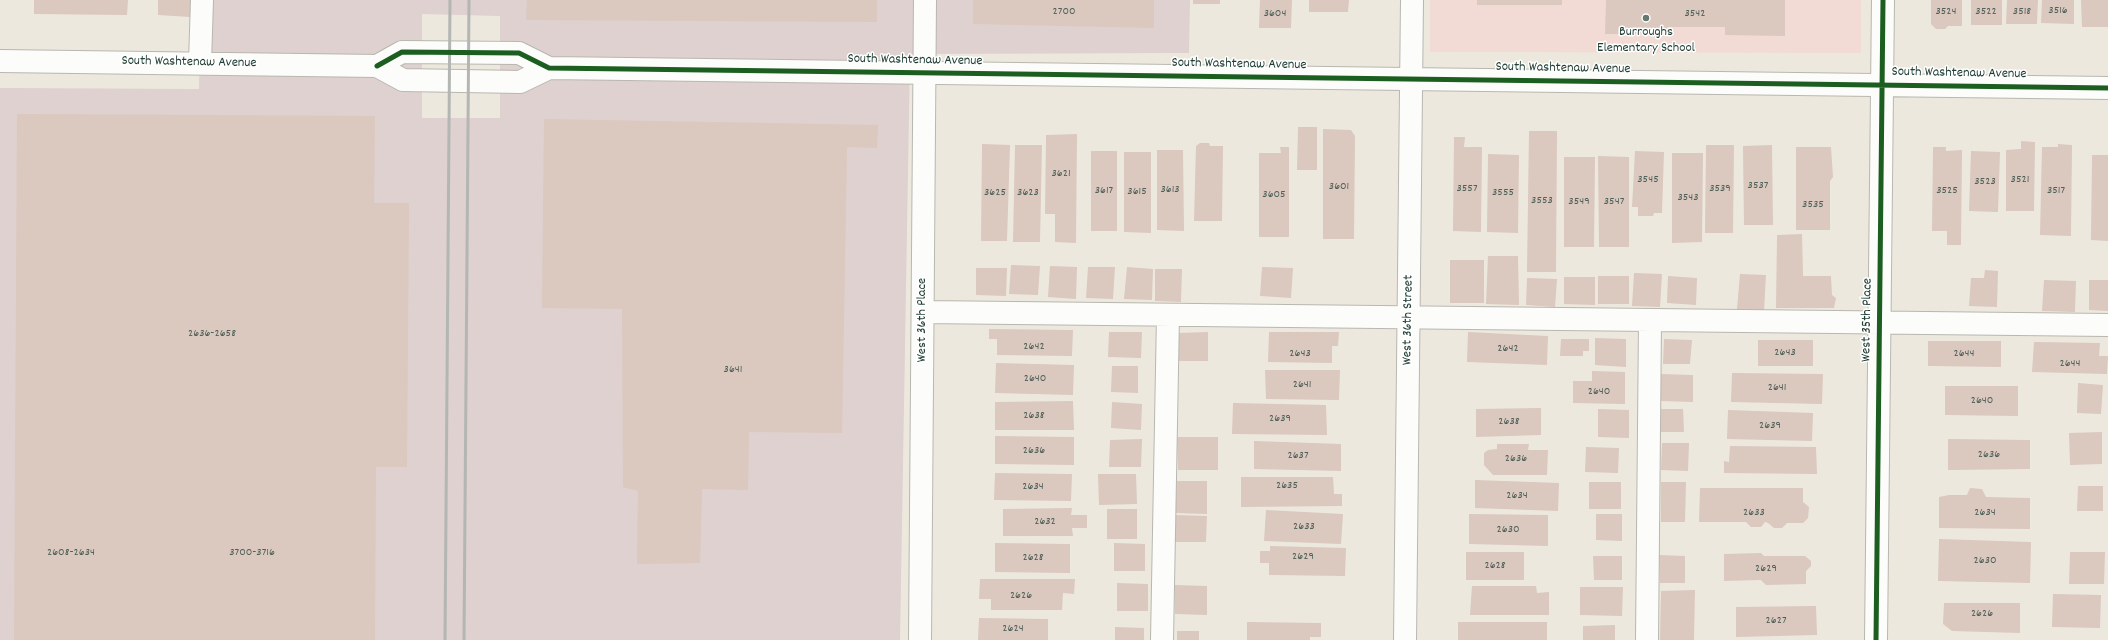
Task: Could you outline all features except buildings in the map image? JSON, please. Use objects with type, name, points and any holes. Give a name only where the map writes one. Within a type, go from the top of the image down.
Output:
[{"type":"street","points":[[200,63],[202,0]]},
{"type":"street","name":"West 36th Place","points":[[920,640],[925,0]]},
{"type":"street","name":"West 36th Street","points":[[1405,640],[1412,0]]},
{"type":"street","name":"West 35th Place","points":[[1876,640],[1883,0]]},
{"type":"street","name":"South Washtenaw Avenue","points":[[377,66],[402,52],[519,53],[549,68],[2108,88]]},
{"type":"street","name":"South Washtenaw Avenue","points":[[0,61],[377,66],[403,80],[520,82],[549,68]]},
{"type":"street","points":[[923,312],[2108,325]]},
{"type":"street","points":[[1162,640],[1168,315]]},
{"type":"street","points":[[1647,640],[1650,321]]},
{"type":"shaded area","points":[[201,0],[1190,0],[1189,53],[910,54],[900,640],[0,640],[0,88],[199,89]],"holes":[[[422,14],[500,16],[500,118],[422,118]]]},
{"type":"shaded area","name":"Burroughs Elementary School","points":[[1430,0],[1861,0],[1861,53],[1430,52]]},
{"type":"railway","points":[[445,640],[450,0]]},
{"type":"railway","points":[[464,640],[469,0]]},
{"type":"cycle path","points":[[1876,640],[1883,0]]},
{"type":"cycle path","points":[[377,66],[402,52],[519,53],[549,68],[2108,88]]},
{"type":"place","name":"Burroughs Elementary School","points":[[1646,18]]}]
